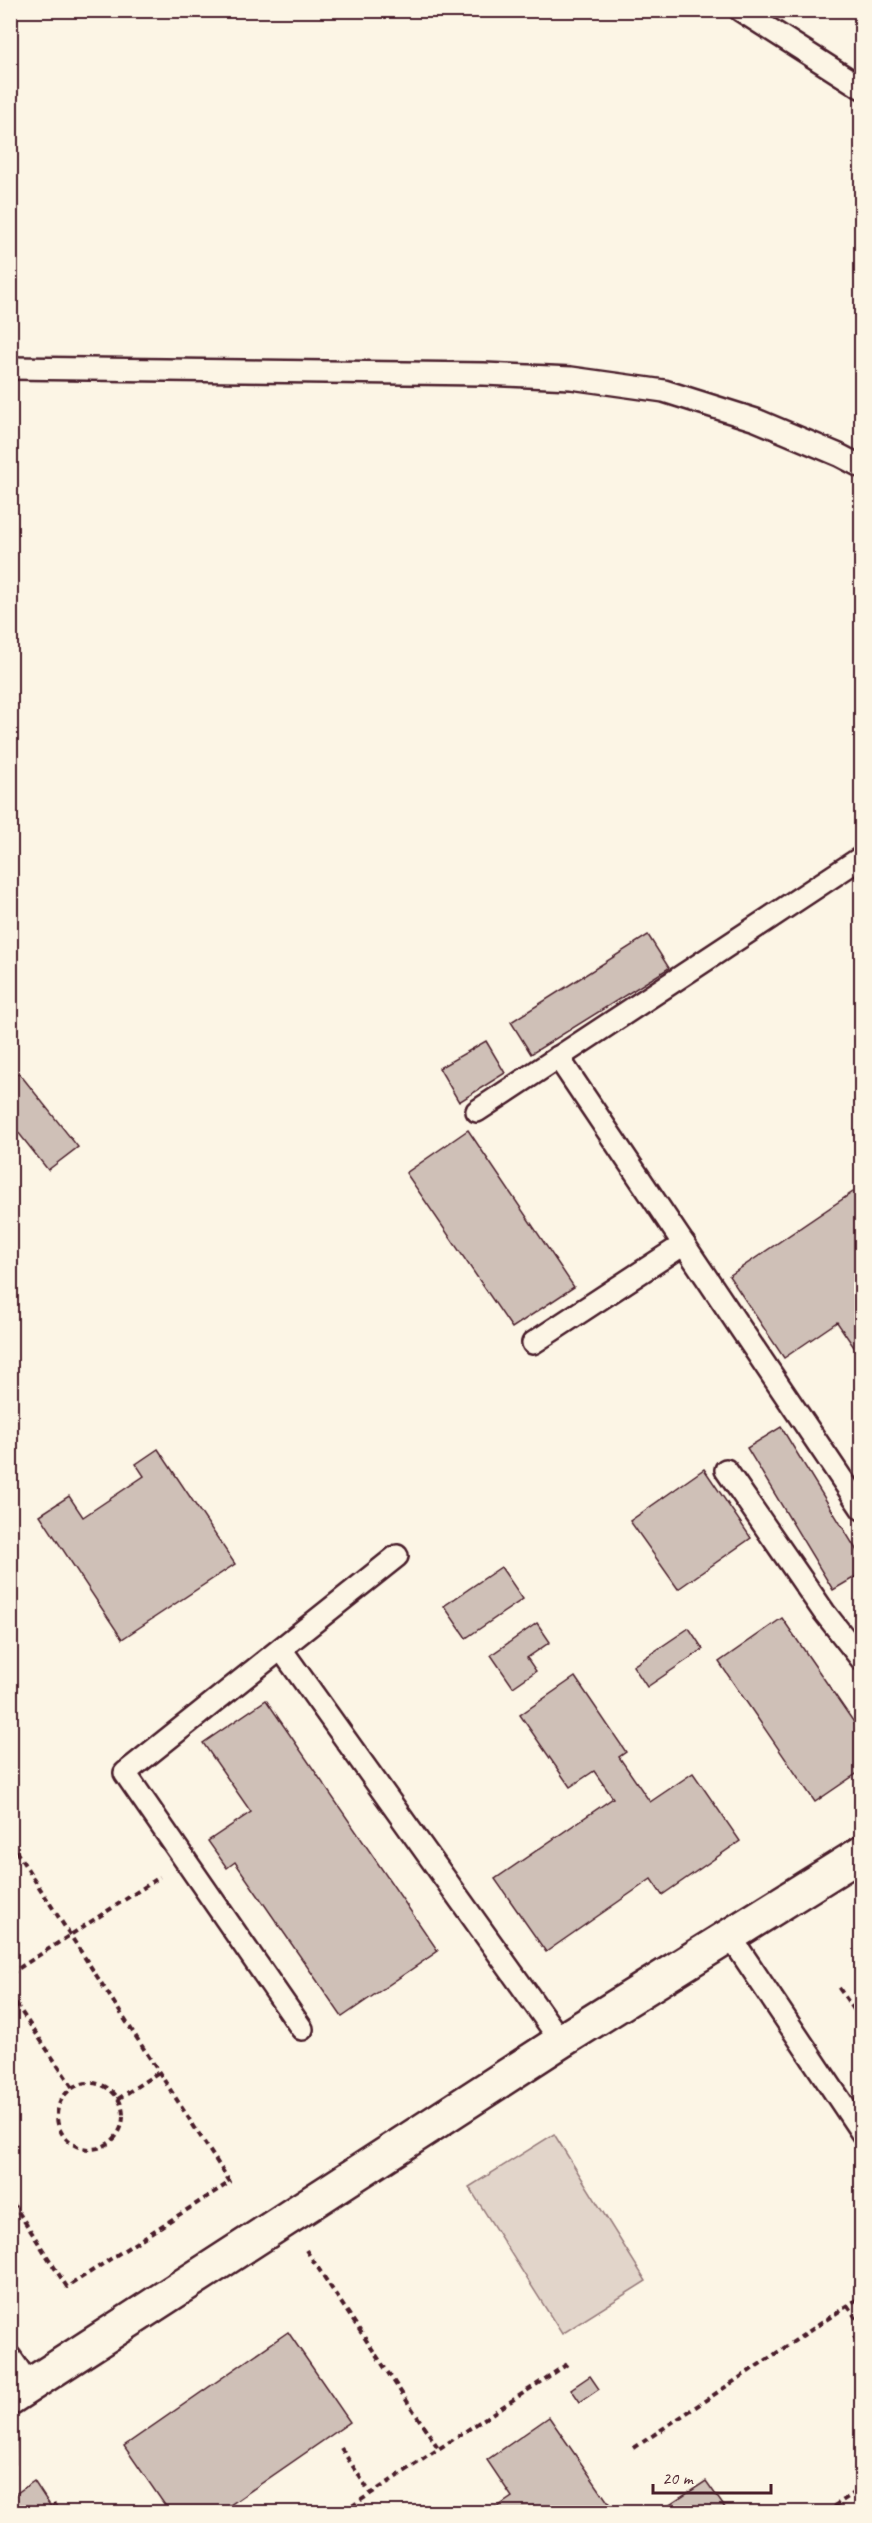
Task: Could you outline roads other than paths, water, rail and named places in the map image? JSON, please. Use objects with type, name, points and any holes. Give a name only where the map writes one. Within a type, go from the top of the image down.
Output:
[{"type":"street","points":[[20,2392],[561,2041],[861,1853]]},
{"type":"lane","points":[[740,10],[861,88]]},
{"type":"lane","points":[[10,368],[483,374],[572,378],[664,391],[710,405],[756,420],[838,454],[861,467]]},
{"type":"lane","points":[[477,1111],[861,856]]},
{"type":"lane","points":[[558,1057],[861,1509]]},
{"type":"lane","points":[[533,1343],[684,1244]]},
{"type":"lane","points":[[726,1470],[824,1612],[861,1660]]},
{"type":"lane","points":[[302,2029],[125,1773],[397,1556]]},
{"type":"lane","points":[[281,1649],[561,2041]]},
{"type":"lane","points":[[730,1936],[861,2133]]},
{"type":"lane","points":[[10,2357],[20,2392]]}]
